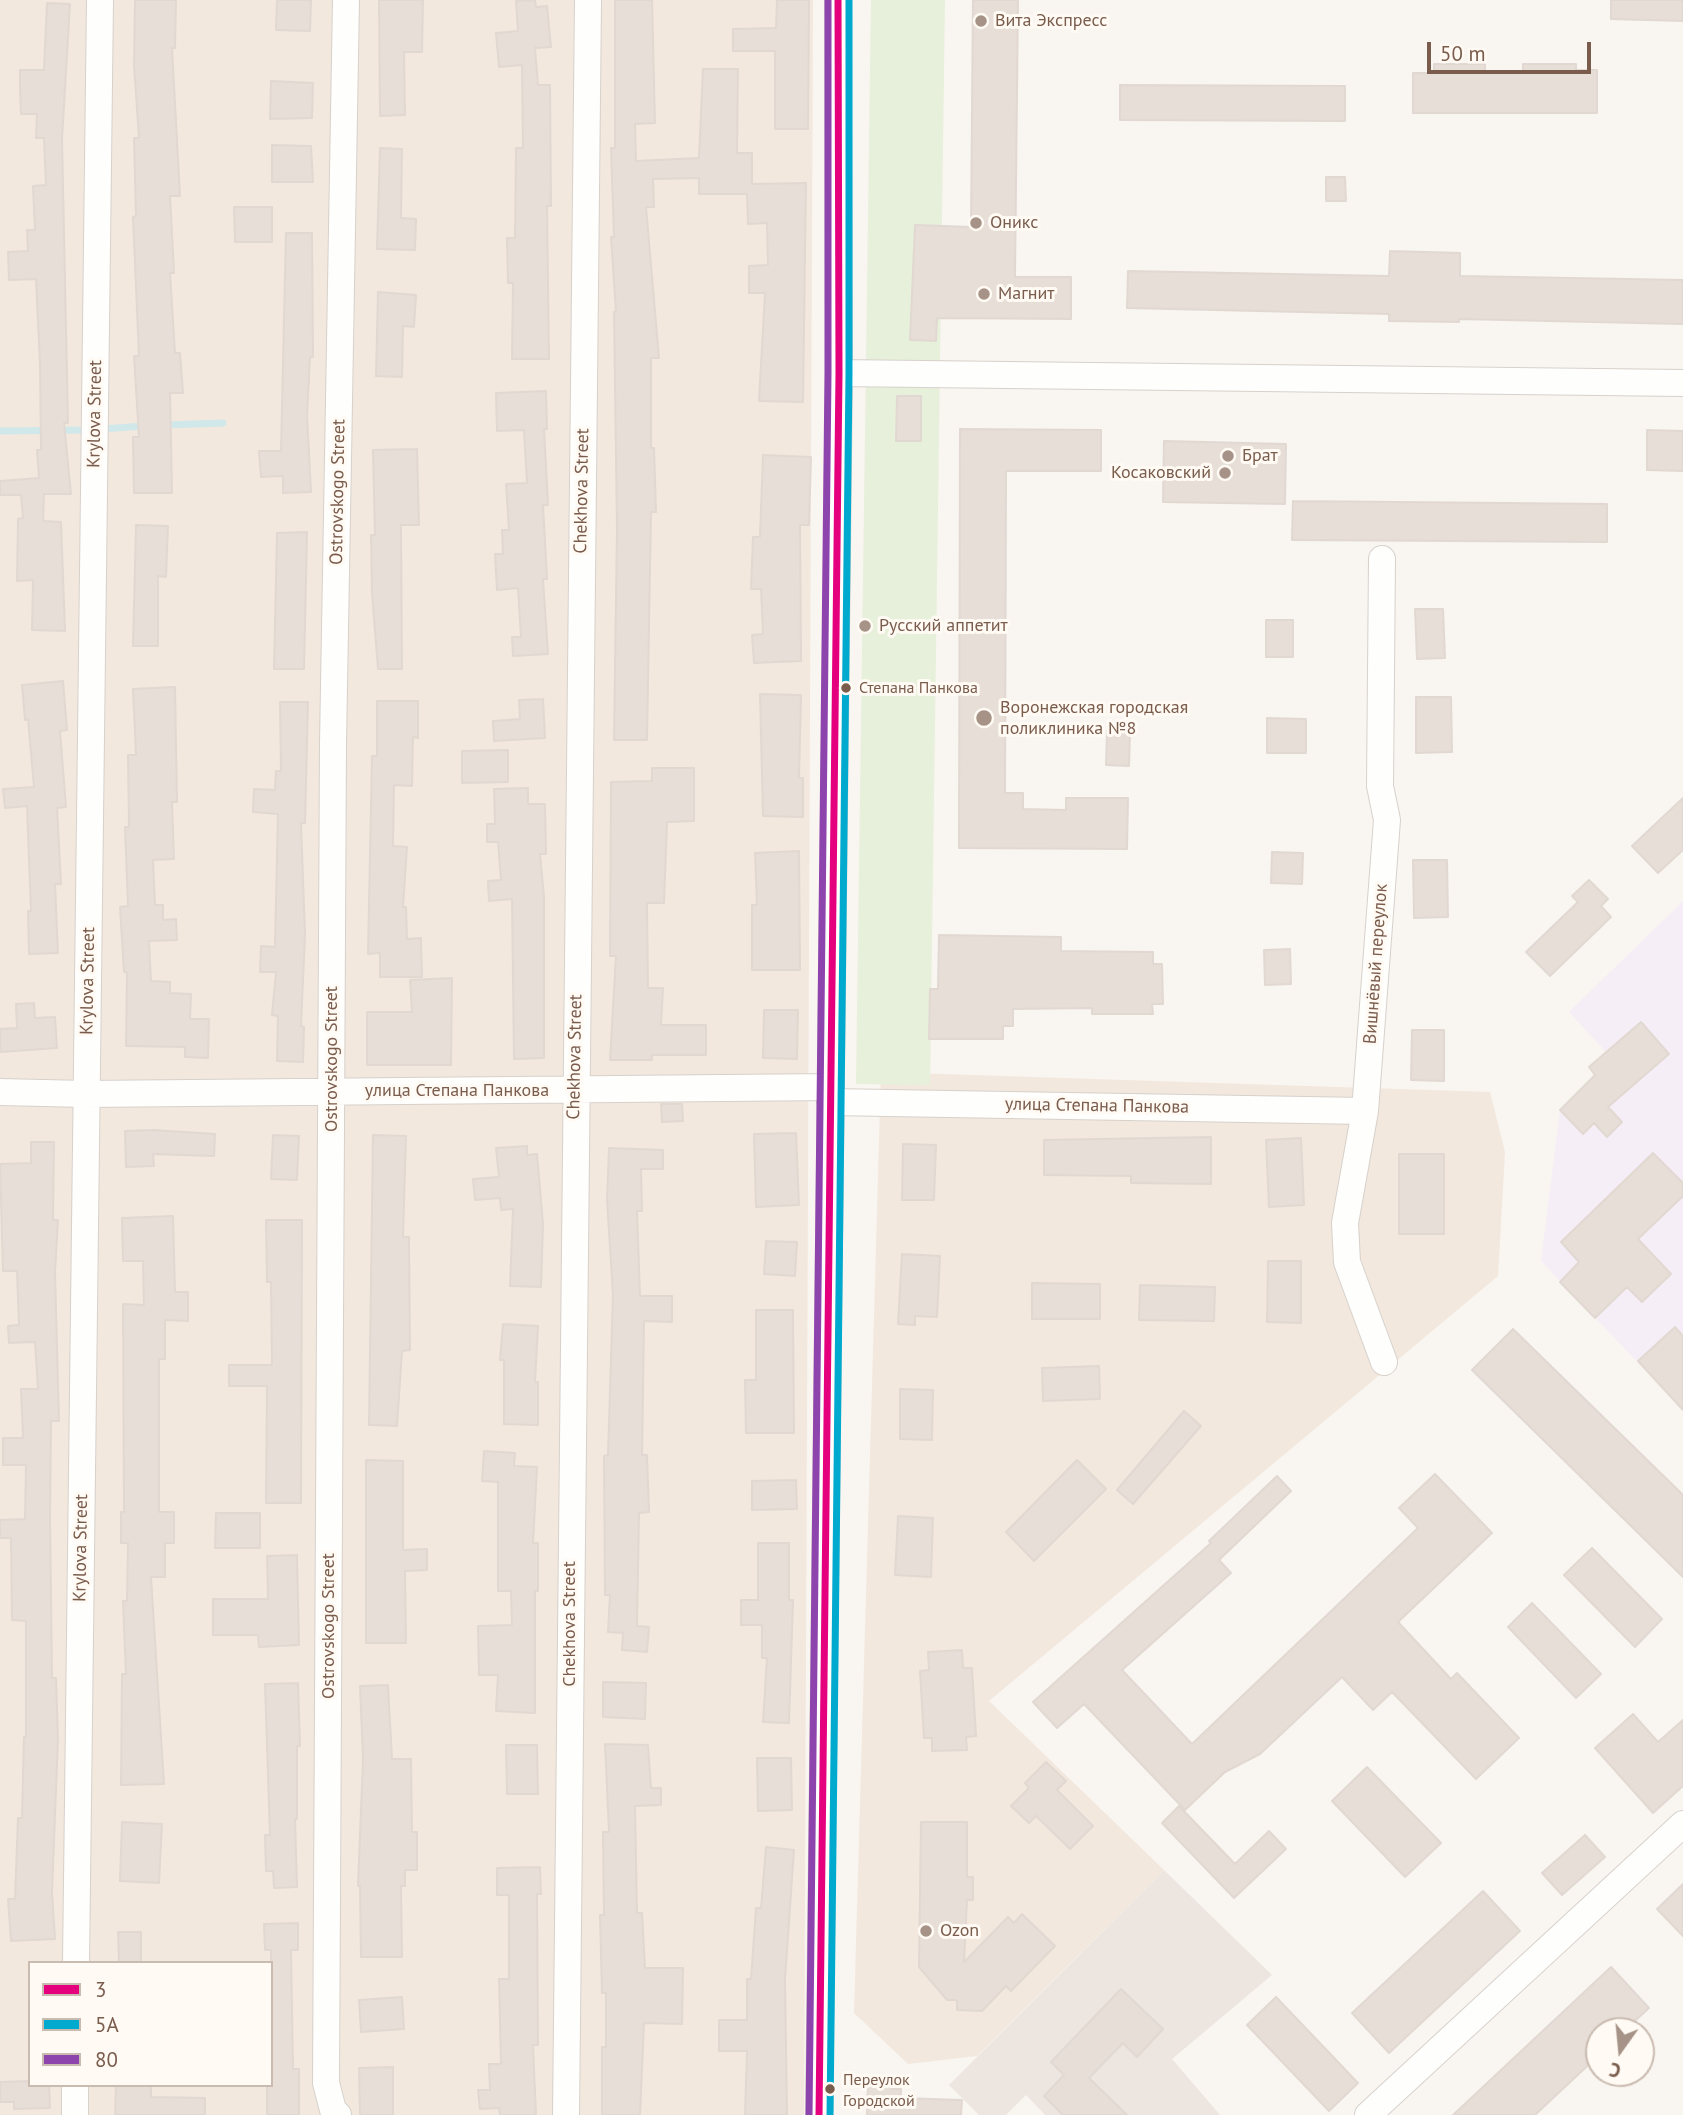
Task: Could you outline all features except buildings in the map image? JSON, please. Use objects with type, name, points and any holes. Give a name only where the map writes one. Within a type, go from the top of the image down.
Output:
[{"type":"street","name":"Krylova Street","points":[[76,1961],[100,0]]},
{"type":"street","name":"Ostrovskogo Street","points":[[338,2115],[333,2110],[326,2083],[333,730],[346,0]]},
{"type":"street","name":"Chekhova Street","points":[[566,2115],[588,0]]},
{"type":"street","points":[[819,2115],[839,373],[838,0]]},
{"type":"street","points":[[839,373],[1683,383]]},
{"type":"street","name":"Вишнёвый переулок","points":[[1382,559],[1380,786],[1387,820],[1365,1111],[1345,1223],[1347,1262],[1384,1362]]},
{"type":"street","name":"улица Степана Панкова","points":[[0,1092],[86,1094],[575,1090],[1365,1111]]},
{"type":"street","points":[[1368,2115],[1683,1824]]},
{"type":"street","points":[[75,2087],[75,2115]]},
{"type":"shaded area","points":[[0,0],[813,0],[804,2115],[0,2115]]},
{"type":"shaded area","points":[[1683,901],[1683,1410],[1541,1261],[1560,1110],[1595,1075],[1589,1067],[1606,1052],[1569,1012]]},
{"type":"shaded area","points":[[881,1072],[1490,1092],[1505,1152],[1498,1276],[989,1701],[1164,1870],[977,2056],[908,2064],[854,2013]]},
{"type":"shaded area","points":[[1164,1870],[1272,1975],[1172,2059],[1220,2115],[1045,2115],[1026,2095],[1006,2115],[979,2115],[949,2085]]},
{"type":"green space","points":[[871,0],[945,0],[930,1085],[856,1084]]},
{"type":"waterway","points":[[164,425],[223,423]]},
{"type":"waterway","points":[[101,429],[145,426]]},
{"type":"waterway","points":[[0,431],[89,430]]},
{"type":"transit line","name":"80","points":[[809,2115],[828,373],[828,0]]},
{"type":"transit line","name":"3","points":[[819,2115],[839,373],[838,0]]},
{"type":"transit line","name":"5А","points":[[830,2115],[849,373],[849,0]]},
{"type":"place","name":"Вита Экспресс","points":[[981,21]]},
{"type":"place","name":"Оникс","points":[[976,223]]},
{"type":"place","name":"Магнит","points":[[984,294]]},
{"type":"place","name":"Брат","points":[[1228,456]]},
{"type":"place","name":"Косаковский","points":[[1225,473]]},
{"type":"place","name":"Русский аппетит","points":[[865,626]]},
{"type":"place","name":"Степана Панкова","points":[[846,688]]},
{"type":"place","name":"Воронежская городская поликлиника №8","points":[[984,718]]},
{"type":"place","name":"Ozon","points":[[926,1931]]},
{"type":"place","name":"Переулок Городской","points":[[830,2089]]}]
